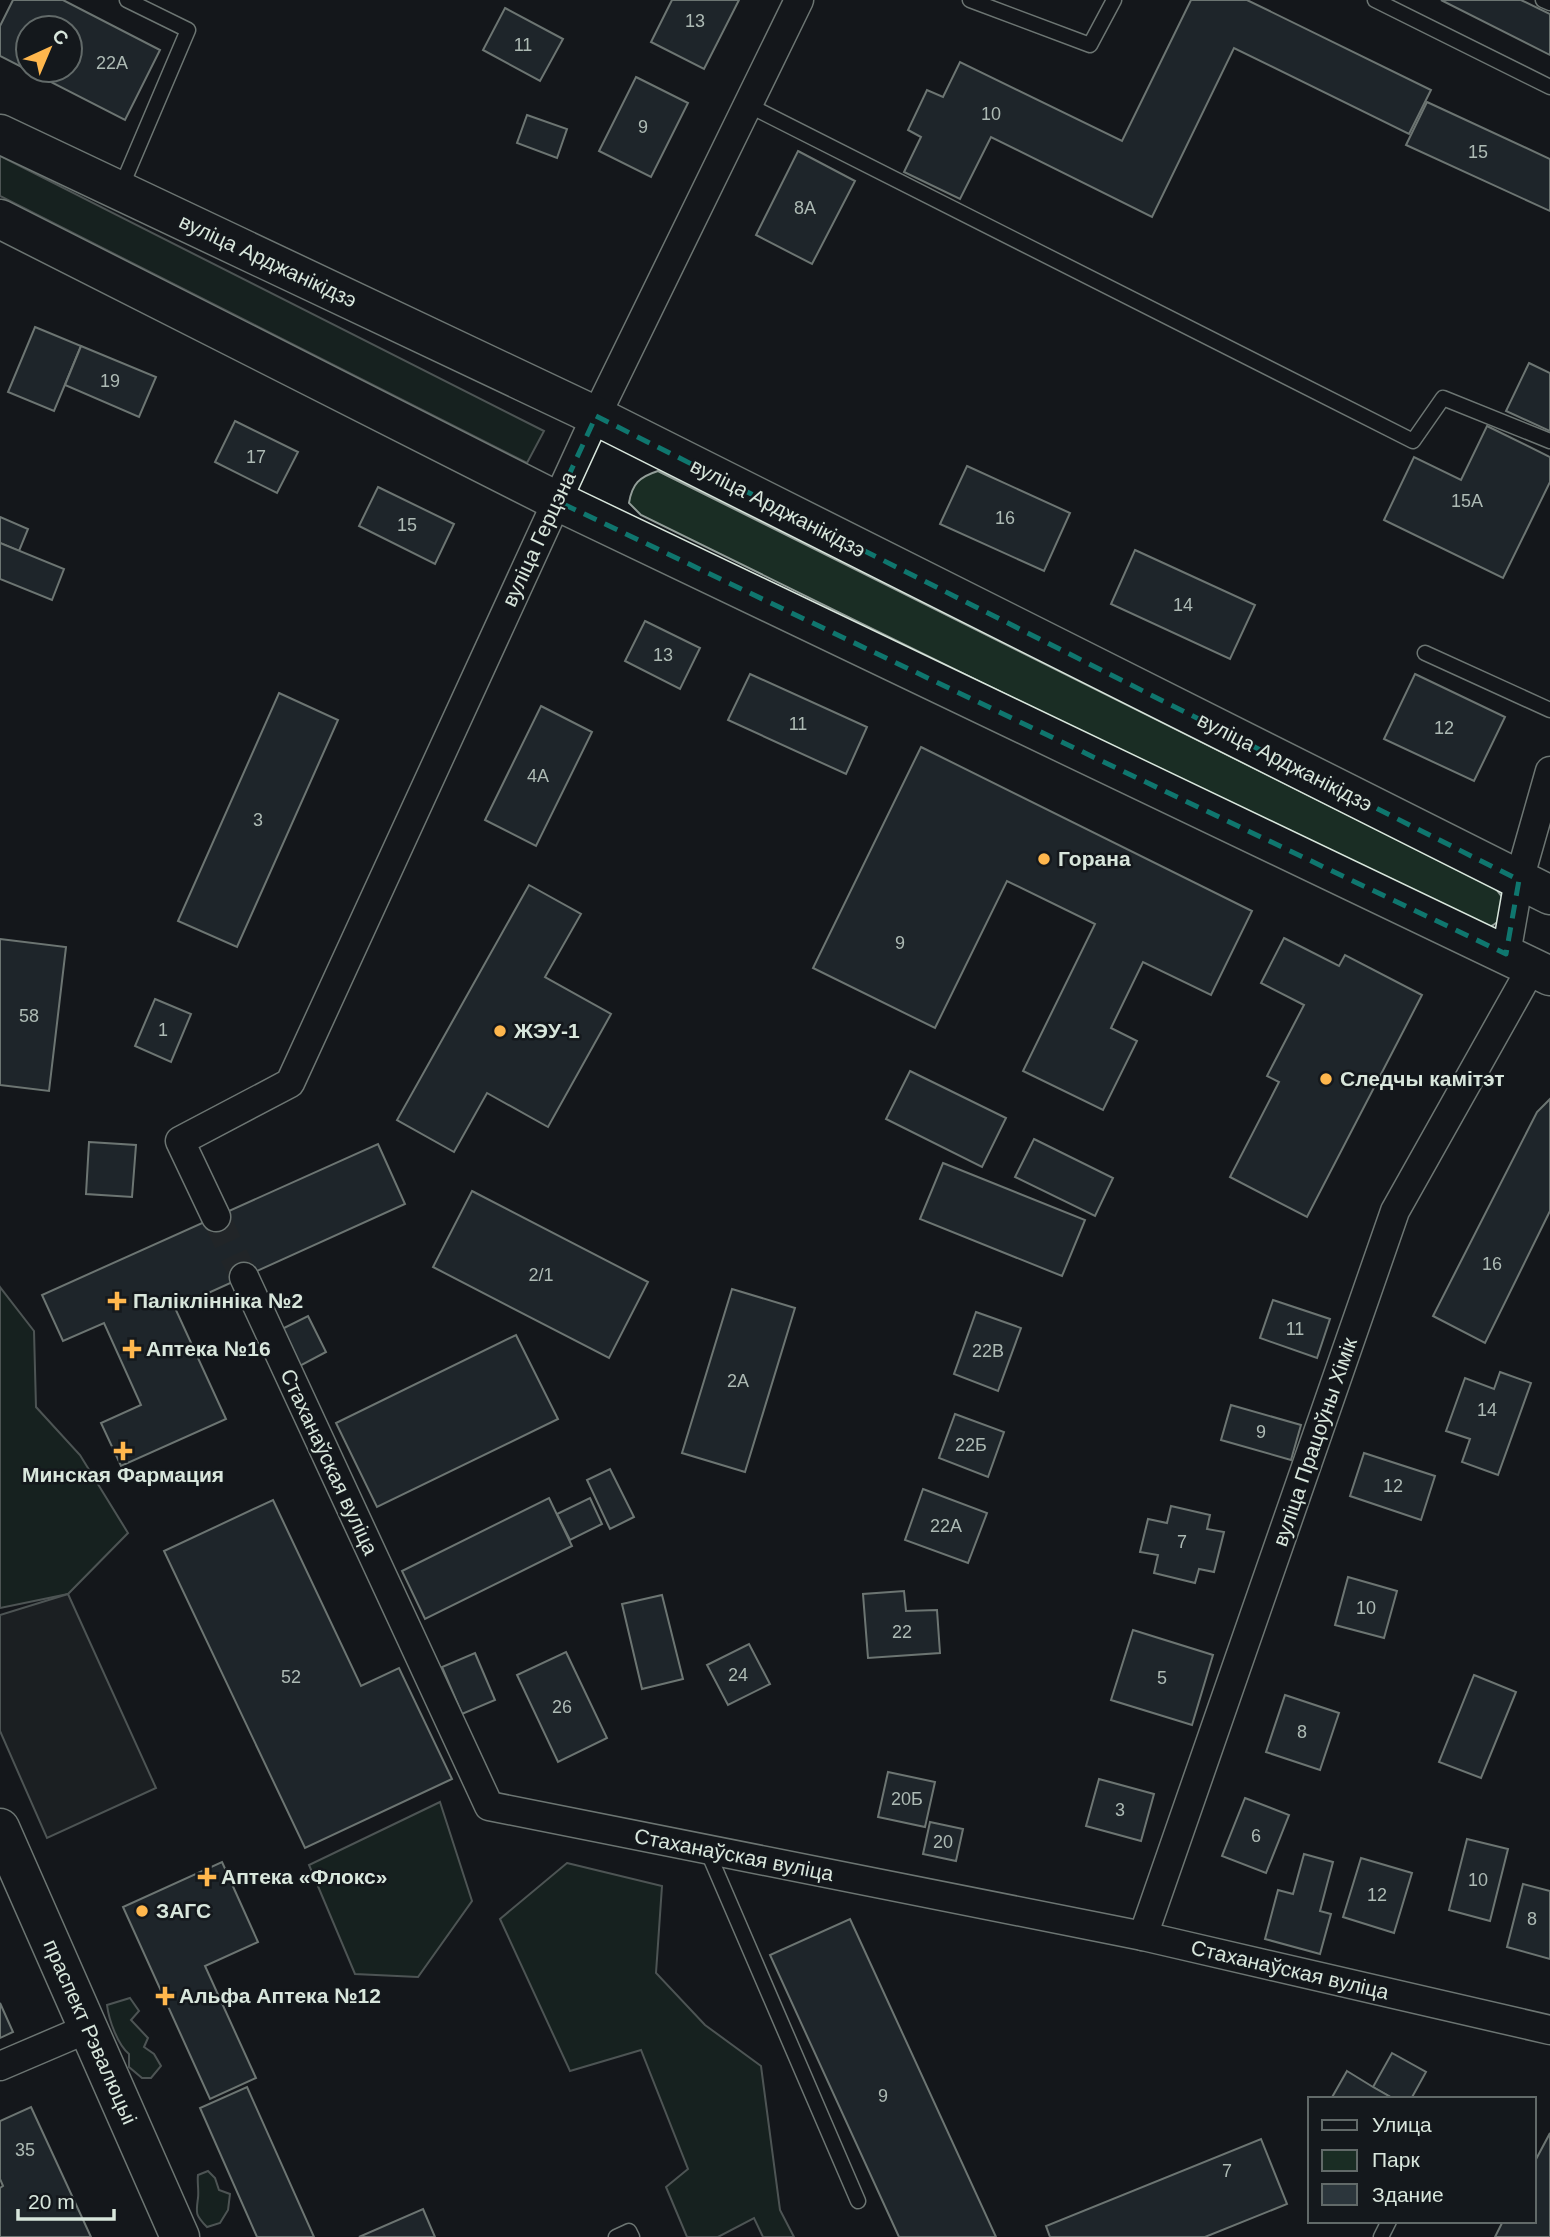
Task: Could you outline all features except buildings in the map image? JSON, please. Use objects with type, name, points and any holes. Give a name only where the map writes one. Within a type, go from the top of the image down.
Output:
[{"type":"main road","name":"вуліца Арджанікідзэ","points":[[0,134],[596,416],[1534,887]]},
{"type":"main road","points":[[0,219],[556,501],[1529,966]]},
{"type":"main road","name":"праспект Рэвалюцыі","points":[[1,1834],[180,2237]]},
{"type":"street","name":"вуліца Герцэна","points":[[216,1217],[180,1141],[290,1083],[556,501],[799,0]]},
{"type":"street","name":"вуліца Працоўны Хімік","points":[[1143,1936],[1395,1211],[1529,966],[1534,887],[1550,771]]},
{"type":"street","name":"Стаханаўская вуліца","points":[[244,1277],[489,1806],[1143,1936],[1550,2030]]},
{"type":"street","points":[[0,2066],[89,2028]]},
{"type":"lane","points":[[120,191],[188,30],[127,0]]},
{"type":"lane","points":[[970,0],[1090,45],[1114,0]]},
{"type":"lane","points":[[1375,0],[1550,87]]},
{"type":"lane","points":[[1543,0],[1550,4]]},
{"type":"lane","points":[[748,105],[1413,441],[1443,398],[1550,441]]},
{"type":"lane","points":[[1425,653],[1550,710]]},
{"type":"lane","points":[[707,1850],[858,2201]]},
{"type":"lane","points":[[616,2237],[629,2231],[632,2237]]},
{"type":"highlighted area","points":[[596,416],[1519,880],[1506,954],[557,501]]},
{"type":"green space","points":[[0,156],[544,431],[527,463],[0,196]]},
{"type":"green space","points":[[658,471],[1496,889],[1505,901],[1501,916],[1497,923],[1483,929],[641,515],[629,503],[632,491],[641,479]]},
{"type":"green space","points":[[0,1287],[34,1331],[36,1407],[80,1455],[128,1533],[68,1594],[0,1608]]},
{"type":"green space","points":[[440,1802],[472,1901],[418,1977],[355,1974],[309,1865]]},
{"type":"green space","points":[[567,1863],[662,1886],[656,1973],[705,2025],[761,2066],[780,2210],[794,2237],[763,2237],[754,2218],[718,2237],[687,2237],[666,2187],[688,2169],[641,2050],[570,2071],[500,1919]]},
{"type":"green space","points":[[130,1998],[139,2011],[131,2020],[148,2038],[144,2047],[154,2054],[161,2066],[151,2078],[142,2078],[129,2067],[129,2054],[118,2039],[110,2018],[107,2005]]},
{"type":"green space","points":[[208,2171],[215,2178],[219,2190],[230,2194],[228,2210],[220,2223],[207,2227],[198,2217],[197,2211],[198,2175]]},
{"type":"shaded area","points":[[68,1594],[156,1788],[47,1838],[0,1731],[0,1615]]},
{"type":"tunnel","points":[[216,1217],[244,1277]]},
{"type":"place","name":"Горана","points":[[1044,859]]},
{"type":"place","name":"ЖЭУ-1","points":[[500,1031]]},
{"type":"place","name":"Следчы камітэт","points":[[1326,1079]]},
{"type":"place","name":"Паліклінніка №2","points":[[117,1301]]},
{"type":"place","name":"Аптека №16","points":[[132,1349]]},
{"type":"place","name":"Минская Фармация","points":[[123,1451]]},
{"type":"place","name":"Аптека «Флокс»","points":[[207,1877]]},
{"type":"place","name":"ЗАГС","points":[[142,1911]]},
{"type":"place","name":"Альфа Аптека №12","points":[[165,1996]]}]
